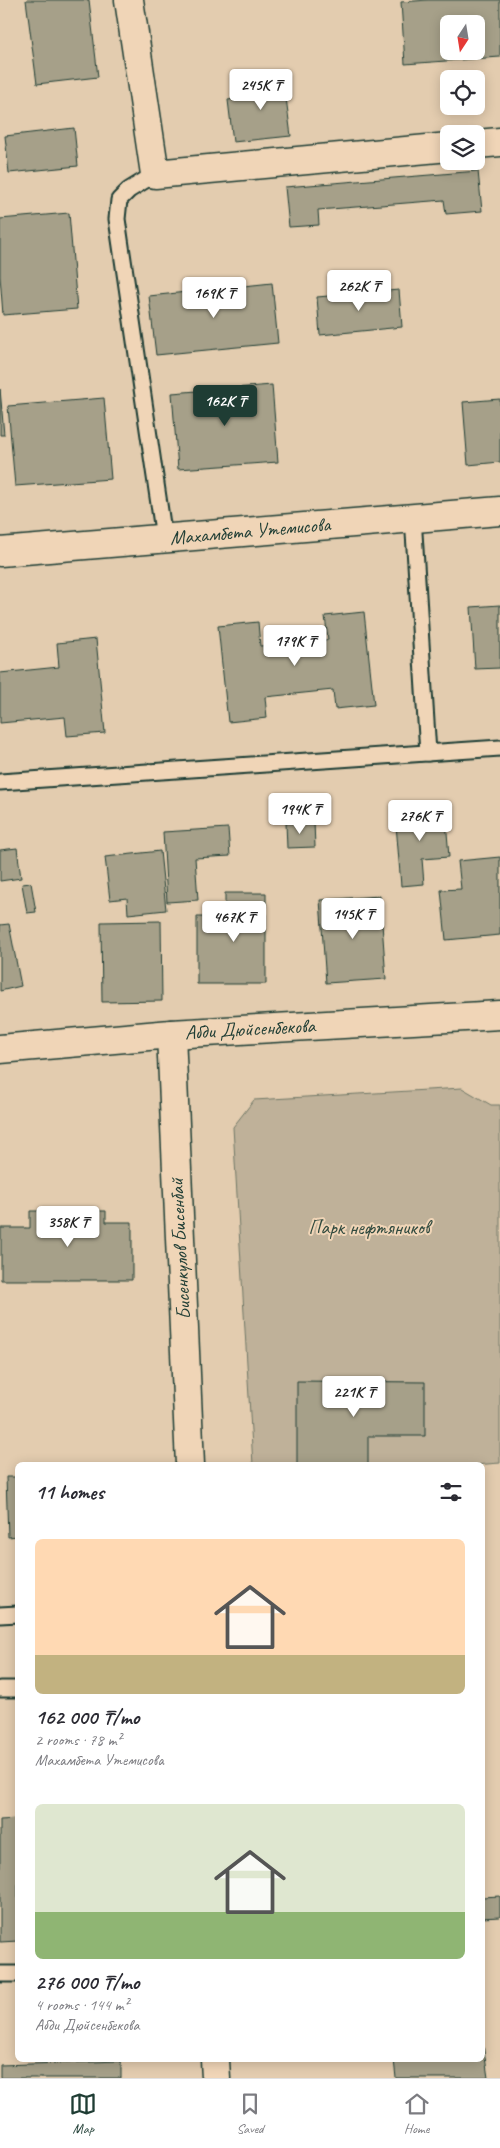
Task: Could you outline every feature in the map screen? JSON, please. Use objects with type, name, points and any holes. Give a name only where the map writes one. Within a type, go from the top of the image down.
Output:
[{"type":"street","points":[[129,0],[155,174],[440,148]]},
{"type":"street","points":[[485,143],[500,142]]},
{"type":"street","name":"Махамбета Утемисова","points":[[0,552],[500,510]]},
{"type":"street","name":"Абди Дюйсенбекова","points":[[0,1049],[171,1034],[500,1015]]},
{"type":"street","name":"Бисенкулов Бисенбай","points":[[171,1034],[190,1462]]},
{"type":"street","points":[[215,2062],[216,2078]]},
{"type":"lane","points":[[155,174],[129,190],[119,200],[117,219],[164,538]]},
{"type":"lane","points":[[413,517],[428,753]]},
{"type":"lane","points":[[0,782],[500,748]]},
{"type":"lane","points":[[0,1615],[15,1614]]},
{"type":"lane","points":[[0,1689],[15,1689]]},
{"type":"lane","points":[[0,1974],[15,1974]]},
{"type":"green space","name":"Парк нефтяников","points":[[462,1088],[491,1105],[500,1105],[500,1463],[253,1462],[233,1127],[254,1100]]},
{"type":"building","points":[[26,0],[89,0],[98,77],[37,84]]},
{"type":"building","points":[[500,0],[500,57],[485,58],[485,15],[440,15],[440,60],[459,60],[405,64],[401,2]]},
{"type":"building","points":[[283,75],[291,136],[233,142],[228,100],[249,97],[247,79]]},
{"type":"building","points":[[74,128],[78,166],[9,173],[5,136]]},
{"type":"building","points":[[478,171],[482,211],[446,214],[444,200],[318,210],[319,225],[289,227],[285,187]]},
{"type":"building","points":[[69,213],[77,309],[3,315],[0,276],[0,219]]},
{"type":"building","points":[[272,283],[278,343],[156,355],[149,296]]},
{"type":"building","points":[[399,290],[402,327],[320,335],[317,297]]},
{"type":"building","points":[[272,385],[278,462],[178,469],[172,393]]},
{"type":"building","points":[[0,389],[4,435],[0,435]]},
{"type":"building","points":[[104,398],[111,479],[15,486],[8,406]]},
{"type":"building","points":[[500,399],[500,462],[468,465],[463,402]]},
{"type":"building","points":[[500,605],[500,668],[475,669],[471,607]]},
{"type":"building","points":[[364,612],[374,705],[335,709],[333,690],[265,697],[267,718],[228,722],[218,626],[258,622],[260,646],[328,640],[325,616]]},
{"type":"building","points":[[96,639],[105,733],[67,736],[65,717],[0,723],[0,673],[59,667],[57,643]]},
{"type":"building","points":[[445,808],[449,857],[422,859],[424,884],[401,886],[395,812]]},
{"type":"building","points":[[314,822],[315,847],[287,848],[286,823]]},
{"type":"building","points":[[228,828],[230,856],[195,858],[198,900],[167,902],[163,832]]},
{"type":"building","points":[[17,848],[21,878],[0,881],[0,850]]},
{"type":"building","points":[[160,851],[166,910],[128,914],[127,898],[110,900],[105,857]]},
{"type":"building","points":[[500,857],[500,935],[446,940],[441,890],[461,889],[458,861]]},
{"type":"building","points":[[31,883],[36,912],[27,913],[22,884]]},
{"type":"building","points":[[225,893],[266,893],[266,984],[197,984],[197,917],[225,917]]},
{"type":"building","points":[[380,896],[386,979],[326,983],[320,900]]},
{"type":"building","points":[[161,921],[162,1001],[102,1002],[101,922]]},
{"type":"building","points":[[9,924],[21,986],[0,991],[0,925]]},
{"type":"building","points":[[30,1211],[106,1211],[106,1222],[132,1222],[132,1280],[1,1280],[1,1228],[30,1228]]},
{"type":"building","points":[[297,1381],[425,1382],[425,1436],[368,1436],[368,1462],[297,1462]]},
{"type":"building","points":[[6,1477],[15,1477],[15,1536],[8,1537]]},
{"type":"building","points":[[15,1819],[15,1941],[0,1942],[0,1820]]},
{"type":"building","points":[[500,1896],[500,1917],[485,1918],[485,1897]]},
{"type":"building","points":[[485,2057],[488,2078],[396,2078],[394,2062],[485,2062]]},
{"type":"building","points":[[121,2062],[121,2078],[0,2078],[0,2065]]}]
